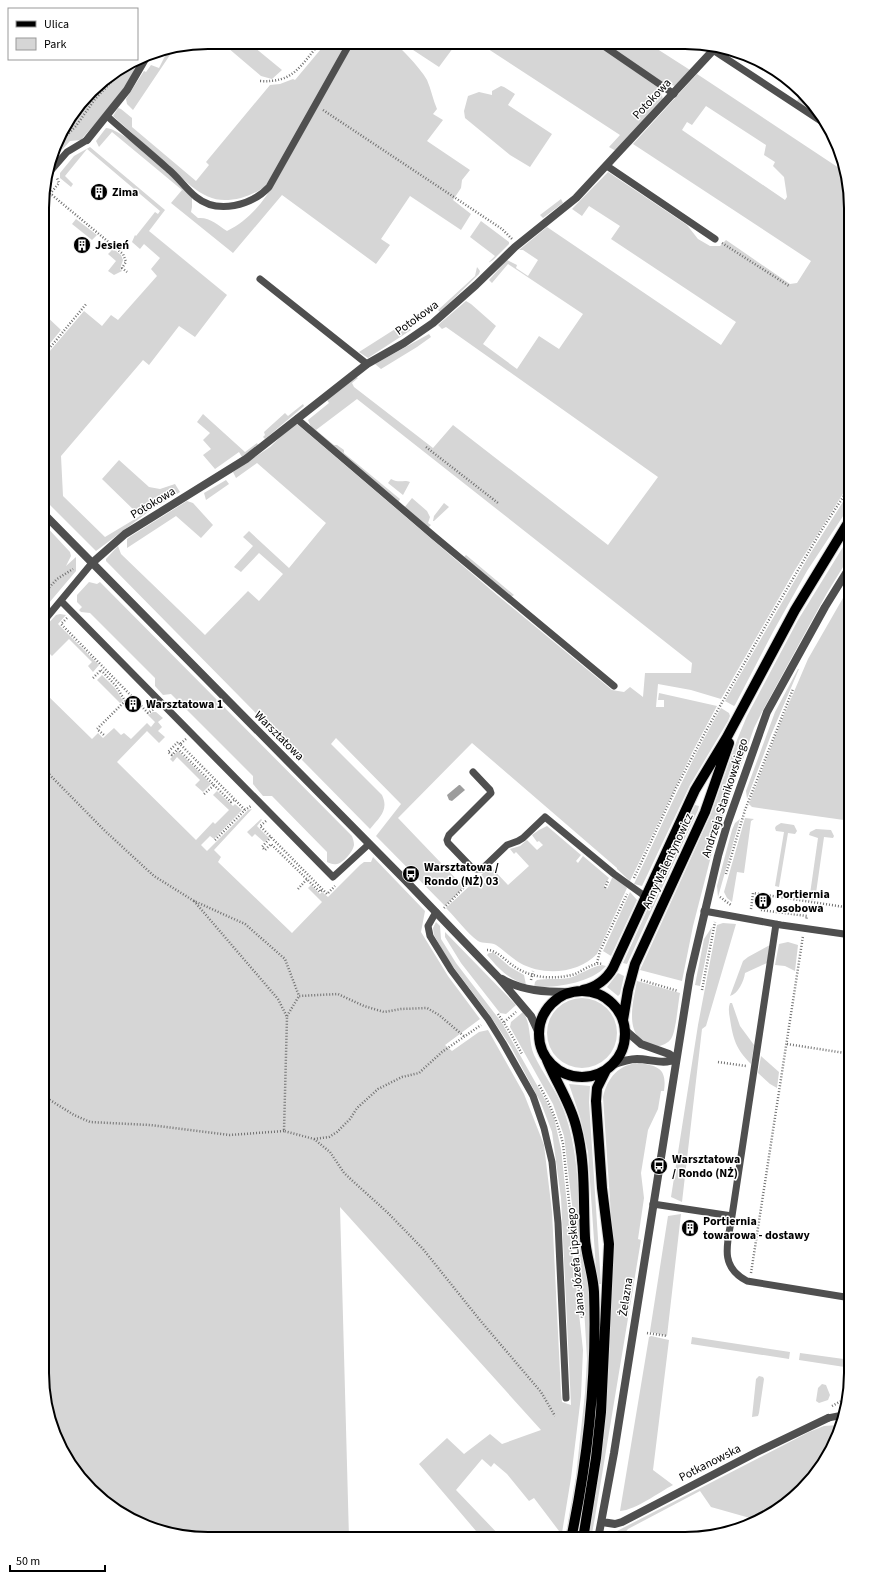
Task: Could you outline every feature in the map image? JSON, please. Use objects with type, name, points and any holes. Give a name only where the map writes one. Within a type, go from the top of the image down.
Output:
[{"type":"main road","name":"Anny Walentynowicz","points":[[583,990],[599,984],[608,976],[613,968],[692,797],[741,713],[795,610],[844,530]]},
{"type":"main road","name":"Anny Walentynowicz","points":[[624,1025],[631,977],[638,956],[705,812],[741,713]]},
{"type":"main road","points":[[583,990],[600,994],[610,1000],[618,1009],[624,1025],[622,1049],[609,1068],[592,1076],[578,1077],[558,1070],[547,1060],[540,1044],[538,1031],[543,1014],[558,997],[569,992],[583,990]]},
{"type":"main road","name":"Jana Józefa Lipskiego","points":[[547,1060],[568,1102],[578,1132],[583,1166],[586,1247],[594,1290],[590,1414],[584,1467],[572,1532]]},
{"type":"main road","name":"Jana Józefa Lipskiego","points":[[584,1532],[599,1434],[609,1244],[602,1188],[596,1101],[599,1083],[609,1068]]},
{"type":"street","name":"Potokowa","points":[[92,563],[125,534],[246,459],[367,364],[404,343],[433,323],[518,244],[576,198],[712,51]]},
{"type":"street","points":[[87,140],[127,90],[142,63]]},
{"type":"street","name":"Warsztatowa","points":[[49,519],[436,912],[498,977],[531,1016],[538,1031]]},
{"type":"street","name":"Andrzeja Stanikowskiego","points":[[676,1059],[686,993],[704,911],[727,825],[767,712],[825,607],[844,576]]},
{"type":"street","name":"Warsztatowa","points":[[498,977],[511,984],[529,990],[569,992]]},
{"type":"street","points":[[624,1025],[641,1044],[669,1054],[676,1059]]},
{"type":"street","points":[[609,1068],[636,1058],[662,1062],[676,1059]]},
{"type":"street","name":"Żelazna","points":[[600,1532],[676,1059]]},
{"type":"street","name":"Potkanowska","points":[[602,1522],[615,1524],[625,1520],[774,1443],[828,1418]]},
{"type":"lane","points":[[107,116],[172,172],[197,198],[213,206],[242,204],[262,194],[269,187],[347,49]]},
{"type":"lane","points":[[608,49],[674,94]]},
{"type":"lane","points":[[723,53],[815,117]]},
{"type":"lane","points":[[54,167],[67,152],[87,140]]},
{"type":"lane","points":[[607,166],[715,239]]},
{"type":"lane","points":[[260,279],[367,364]]},
{"type":"lane","points":[[297,419],[435,537],[614,686]]},
{"type":"lane","points":[[49,615],[92,563]]},
{"type":"lane","points":[[61,600],[333,877],[369,844]]},
{"type":"lane","points":[[473,772],[491,793],[450,835],[447,840],[472,868],[482,869],[507,845],[523,838],[546,817],[630,886],[646,897]]},
{"type":"lane","points":[[704,911],[844,934]]},
{"type":"lane","points":[[436,912],[431,917],[428,926],[430,936],[451,970],[488,1019],[533,1096],[544,1128],[552,1162],[558,1222],[566,1398]]},
{"type":"lane","points":[[776,924],[726,1253],[727,1260],[740,1278],[747,1281],[844,1297]]},
{"type":"lane","points":[[653,1204],[732,1216]]},
{"type":"lane","points":[[828,1418],[838,1416]]},
{"type":"path","points":[[260,81],[280,80],[293,74],[315,49]]},
{"type":"path","points":[[66,136],[76,126],[95,99],[112,82]]},
{"type":"path","points":[[314,105],[502,229],[518,244]]},
{"type":"path","points":[[49,194],[52,195],[123,254],[126,262],[122,268],[127,272]]},
{"type":"path","points":[[715,239],[789,286]]},
{"type":"path","points":[[49,349],[87,303]]},
{"type":"path","points":[[426,447],[498,503]]},
{"type":"path","points":[[597,963],[600,951],[676,788],[707,729],[778,604],[821,531],[844,496]]},
{"type":"path","points":[[49,588],[57,579],[70,571],[92,563]]},
{"type":"path","points":[[92,678],[102,669],[116,686],[125,701],[97,729],[104,735]]},
{"type":"path","points":[[724,880],[745,810],[773,735],[794,685]]},
{"type":"path","points":[[180,744],[178,742],[168,752],[172,755],[178,748],[231,802],[234,800]]},
{"type":"path","points":[[49,774],[104,830],[154,876],[194,901],[245,924],[285,959],[299,996]]},
{"type":"path","points":[[204,794],[214,785]]},
{"type":"path","points":[[272,837],[262,847],[265,850],[271,844],[320,892],[322,890]]},
{"type":"path","points":[[444,908],[482,869]]},
{"type":"path","points":[[298,889],[307,879]]},
{"type":"path","points":[[702,990],[721,892]]},
{"type":"path","points":[[751,909],[753,893],[844,907]]},
{"type":"path","points":[[720,897],[728,904],[733,906]]},
{"type":"path","points":[[194,901],[278,999],[287,1017],[284,1131]]},
{"type":"path","points":[[745,908],[806,916],[752,1271]]},
{"type":"path","points":[[478,956],[488,950],[493,951],[516,968],[525,972],[532,975],[556,978],[576,973],[597,963],[613,968]]},
{"type":"path","points":[[631,977],[686,993]]},
{"type":"path","points":[[299,996],[338,994],[364,1006],[384,1012],[401,1009],[427,1008],[439,1015],[465,1037]]},
{"type":"path","points":[[287,1017],[299,996]]},
{"type":"path","points":[[494,1010],[504,1022]]},
{"type":"path","points":[[49,1099],[74,1115],[90,1122],[150,1125],[230,1135],[284,1131],[314,1139],[329,1137],[337,1132],[350,1119],[357,1108],[378,1089],[402,1077],[419,1072],[442,1052],[465,1037],[488,1019]]},
{"type":"path","points":[[787,1044],[844,1053]]},
{"type":"path","points":[[718,1062],[755,1067]]},
{"type":"path","points":[[314,1139],[330,1152],[344,1173],[388,1213],[423,1249],[479,1320],[541,1392],[555,1416]]},
{"type":"path","points":[[648,1333],[667,1336]]},
{"type":"green space","points":[[229,49],[256,49],[282,70],[272,79],[261,76]]},
{"type":"green space","points":[[321,49],[344,49],[269,181],[262,189],[244,197],[220,200],[203,194],[191,186],[113,116],[118,108],[121,109],[132,118],[132,127],[196,181],[209,165],[206,162],[270,85],[280,84],[293,79],[295,80]]},
{"type":"green space","points":[[350,49],[401,49],[411,59],[427,80],[437,109],[433,114],[443,120],[427,141],[470,170],[462,180],[461,188],[453,200],[471,214],[461,230],[410,196],[381,239],[390,245],[376,264],[282,195],[233,253],[171,203],[182,190],[112,132],[99,147],[96,141],[106,128],[125,137],[151,157],[192,197],[191,212],[198,218],[210,220],[227,231],[240,224],[251,214],[269,192]]},
{"type":"green space","points":[[412,49],[452,49],[439,67]]},
{"type":"green space","points":[[488,49],[603,49],[661,90],[663,100],[616,151],[609,147],[620,135]]},
{"type":"green space","points":[[613,49],[657,49],[690,70],[675,86],[662,82]]},
{"type":"green space","points":[[171,53],[133,110],[127,104],[126,99],[144,71],[146,72],[151,65],[159,68],[166,54]]},
{"type":"green space","points":[[135,66],[123,89],[81,140],[70,141],[58,154],[70,128],[88,103],[103,88]]},
{"type":"green space","points":[[697,74],[839,168],[844,198],[844,492],[795,570],[721,699],[691,690],[658,684],[656,707],[664,707],[664,700],[658,700],[659,693],[717,706],[694,749],[630,881],[617,868],[472,743],[398,818],[464,887],[445,906],[376,836],[401,804],[336,738],[331,744],[382,795],[384,800],[384,809],[380,817],[370,829],[106,561],[106,559],[118,546],[121,554],[205,635],[248,591],[259,601],[283,574],[259,553],[241,572],[234,567],[253,546],[243,537],[249,531],[289,568],[326,523],[257,463],[236,478],[233,472],[270,447],[290,428],[297,424],[497,595],[612,690],[624,692],[630,687],[643,697],[645,673],[691,673],[692,663],[357,399],[316,430],[334,445],[337,445],[344,450],[344,453],[400,499],[398,502],[311,427],[308,420],[329,403],[327,400],[356,377],[358,378],[352,383],[354,387],[433,448],[453,425],[608,545],[658,477],[446,327],[442,329],[438,325],[466,301],[496,326],[483,344],[517,369],[539,336],[559,349],[583,314],[508,264],[492,283],[489,280],[507,260],[517,265],[516,268],[528,276],[538,260],[523,250],[519,250],[547,227],[721,345],[736,322],[611,239],[620,226],[589,206],[582,216],[572,209],[608,172],[687,225],[698,239],[710,246],[720,246],[726,240],[790,284],[797,283],[811,261],[633,144]],"holes":[[[706,106],[766,145],[764,155],[775,162],[773,166],[784,177],[787,197],[785,200],[682,130],[687,122],[692,125]]]},
{"type":"green space","points":[[501,86],[515,94],[508,105],[552,134],[530,167],[510,155],[465,118],[464,111],[468,96],[479,92],[492,95],[492,91]]},
{"type":"green space","points":[[799,98],[809,109],[797,101]]},
{"type":"green space","points":[[90,147],[165,210],[149,231],[227,295],[195,337],[179,326],[149,365],[143,360],[61,456],[63,496],[105,537],[140,516],[102,479],[119,460],[149,487],[160,489],[175,484],[180,492],[152,509],[96,551],[49,504],[49,352],[84,311],[102,326],[111,315],[118,320],[157,276],[151,269],[160,258],[144,244],[140,249],[132,242],[135,235],[136,236],[155,212],[158,214],[160,211],[87,149],[65,176],[73,184],[71,187],[60,178],[60,173],[74,156]]},
{"type":"green space","points":[[561,199],[563,203],[543,218],[540,215]]},
{"type":"green space","points":[[76,219],[97,235],[92,240],[72,224]]},
{"type":"green space","points":[[481,221],[509,242],[509,244],[493,260],[488,263],[495,256],[470,237]]},
{"type":"green space","points":[[111,247],[121,255],[123,260],[120,269],[122,271],[114,275],[108,271],[116,261],[108,254],[111,251]]},
{"type":"green space","points":[[477,267],[480,271],[479,274],[440,312],[438,310],[475,276]]},
{"type":"green space","points":[[49,319],[61,330],[49,345]]},
{"type":"green space","points":[[403,324],[411,330],[368,358],[359,352]]},
{"type":"green space","points":[[429,334],[431,337],[381,369],[375,364]]},
{"type":"green space","points":[[303,404],[304,406],[265,439],[263,437],[265,435],[264,432],[285,413],[288,416]]},
{"type":"green space","points":[[203,414],[245,452],[257,443],[258,445],[242,457],[239,452],[215,469],[203,455],[211,449],[203,440],[210,433],[197,422]]},
{"type":"green space","points":[[391,479],[410,482],[403,495],[388,483]]},
{"type":"green space","points":[[226,480],[229,484],[206,500],[204,493]]},
{"type":"green space","points":[[412,498],[427,511],[430,517],[428,523],[431,525],[428,528],[404,508]]},
{"type":"green space","points":[[844,500],[844,515],[807,571],[734,706],[725,701],[810,554]]},
{"type":"green space","points":[[187,501],[193,503],[213,525],[201,538],[176,516],[127,548],[127,539]]},
{"type":"green space","points":[[444,503],[449,507],[433,521],[434,516]]},
{"type":"green space","points":[[49,529],[70,552],[71,556],[66,566],[76,557],[76,571],[49,603]]},
{"type":"green space","points":[[844,545],[844,565],[827,593],[754,728],[717,833],[693,926],[682,981],[640,970],[711,814],[747,716],[798,620]]},
{"type":"green space","points":[[466,555],[514,595],[511,597],[464,557]]},
{"type":"green space","points":[[89,582],[97,584],[100,582],[352,836],[354,844],[353,848],[345,859],[336,864],[327,862],[327,852],[272,796],[263,796],[253,784],[253,776],[171,694],[163,695],[155,686],[155,678],[90,613],[81,612],[79,610],[82,607],[77,602],[77,595]]},
{"type":"green space","points":[[844,596],[844,820],[752,807],[749,804],[781,722],[808,659]]},
{"type":"green space","points":[[56,615],[66,615],[58,624],[99,665],[93,672],[88,666],[92,662],[69,639],[52,656],[49,653],[49,623]]},
{"type":"green space","points":[[798,669],[747,799],[746,791],[775,712]]},
{"type":"green space","points":[[102,675],[115,688],[123,701],[120,703],[97,680]]},
{"type":"green space","points":[[49,697],[92,739],[98,733],[103,738],[114,728],[121,735],[124,733],[131,739],[147,723],[151,727],[155,722],[148,715],[156,712],[163,718],[158,722],[162,727],[158,731],[165,737],[159,743],[147,731],[117,762],[196,840],[213,822],[215,824],[229,810],[213,795],[217,791],[233,806],[235,804],[242,810],[214,839],[210,836],[201,845],[207,851],[248,810],[252,809],[214,850],[221,857],[218,862],[292,933],[322,902],[308,888],[311,885],[320,894],[322,892],[328,897],[360,865],[364,862],[371,862],[373,857],[425,911],[421,932],[448,976],[480,1019],[445,1045],[452,1051],[479,1032],[488,1030],[524,1094],[544,1145],[552,1212],[561,1393],[562,1402],[571,1405],[561,1198],[552,1132],[541,1103],[511,1047],[489,1014],[448,960],[434,935],[433,928],[436,922],[440,926],[441,939],[456,963],[502,1023],[547,1103],[554,1118],[561,1149],[583,1350],[581,1396],[571,1478],[562,1532],[559,1532],[534,1498],[529,1501],[507,1474],[494,1463],[491,1467],[482,1459],[456,1490],[496,1532],[477,1532],[419,1464],[447,1438],[464,1454],[490,1434],[502,1444],[541,1430],[340,1207],[349,1532],[187,1531],[157,1524],[138,1516],[128,1511],[103,1493],[88,1478],[65,1443],[54,1414],[49,1383]]},
{"type":"green space","points":[[721,708],[729,713],[730,716],[728,721],[690,785],[642,886],[634,884],[686,773]]},
{"type":"green space","points":[[178,751],[211,784],[203,792],[195,785],[200,780],[177,757],[173,762],[170,759]]},
{"type":"green space","points":[[695,805],[699,806],[698,810],[627,964],[623,963]]},
{"type":"green space","points":[[745,818],[754,819],[751,821],[744,873],[737,872],[732,902],[727,898],[724,892]]},
{"type":"green space","points":[[261,819],[262,820],[257,826],[269,838],[264,842],[255,834],[252,837],[247,832]]},
{"type":"green space","points":[[740,819],[718,897],[717,886],[732,830],[735,823]]},
{"type":"green space","points":[[781,823],[794,825],[797,831],[795,834],[788,833],[779,887],[775,886],[784,832],[776,831],[775,828]]},
{"type":"green space","points":[[547,826],[581,855],[576,861],[578,863],[583,856],[609,878],[604,886],[607,889],[613,876],[627,888],[597,954],[580,966],[560,971],[539,970],[529,967],[517,961],[496,945],[478,941],[446,908],[478,878],[487,885],[488,882],[481,875],[490,866],[508,885],[529,866],[516,852],[514,854],[510,849],[520,846],[527,840],[537,850],[543,845],[539,841],[537,842],[532,835]]},
{"type":"green space","points":[[816,829],[831,830],[834,836],[833,838],[824,837],[815,900],[800,898],[802,893],[810,894],[818,838],[809,835],[810,832]]},
{"type":"green space","points":[[630,892],[637,900],[611,956],[603,951]]},
{"type":"green space","points":[[723,923],[736,924],[706,1026],[702,1029],[682,1202],[671,1197],[698,1025],[717,925]]},
{"type":"green space","points":[[712,927],[700,986],[695,985],[704,939]]},
{"type":"green space","points":[[445,932],[516,1005],[506,1014],[500,1013],[461,963],[445,937]]},
{"type":"green space","points":[[788,942],[798,945],[795,971],[785,966],[775,965],[779,944]]},
{"type":"green space","points":[[770,945],[767,963],[745,973],[740,987],[736,993],[730,996],[743,961]]},
{"type":"green space","points":[[489,953],[494,953],[510,967],[524,975],[526,985],[504,973],[487,955]]},
{"type":"green space","points":[[602,965],[606,966],[592,977],[573,983],[552,987],[534,987],[537,980],[569,978],[593,967]]},
{"type":"green space","points":[[618,973],[624,976],[620,994],[618,996],[607,987]]},
{"type":"green space","points":[[637,981],[680,993],[673,1035],[670,1040],[662,1045],[655,1046],[645,1042],[638,1036],[634,1029],[632,1010]]},
{"type":"green space","points":[[582,998],[595,1001],[607,1008],[614,1020],[617,1033],[614,1046],[607,1058],[595,1065],[582,1068],[569,1065],[557,1058],[550,1046],[547,1033],[550,1020],[557,1008],[569,1001]]},
{"type":"green space","points":[[730,1003],[732,1003],[740,1026],[754,1045],[751,1064],[742,1053],[734,1038],[729,1013]]},
{"type":"green space","points":[[523,1012],[526,1017],[532,1050],[558,1096],[569,1125],[575,1155],[582,1237],[589,1284],[590,1324],[587,1403],[583,1443],[568,1532],[566,1532],[576,1476],[585,1393],[587,1359],[584,1307],[564,1136],[553,1104],[510,1027],[511,1022]]},
{"type":"green space","points":[[761,1056],[779,1072],[777,1088],[758,1073]]},
{"type":"green space","points":[[639,1063],[656,1067],[663,1073],[665,1084],[664,1091],[661,1091],[658,1109],[648,1130],[641,1173],[644,1198],[638,1239],[641,1240],[592,1532],[588,1532],[613,1245],[603,1097],[611,1078],[615,1073],[632,1064]]},
{"type":"green space","points":[[569,1084],[590,1086],[589,1102],[601,1284],[597,1284],[588,1152],[580,1117]]},
{"type":"green space","points":[[681,1214],[667,1336],[650,1331],[668,1216]]},
{"type":"green space","points":[[651,1336],[669,1340],[653,1470],[673,1485],[633,1508],[620,1511],[649,1337]]},
{"type":"green space","points":[[692,1337],[790,1352],[789,1359],[691,1344]]},
{"type":"green space","points":[[800,1353],[844,1359],[844,1367],[799,1360]]},
{"type":"green space","points":[[759,1376],[763,1377],[764,1379],[759,1413],[758,1416],[752,1417],[756,1379]]},
{"type":"green space","points":[[822,1384],[826,1385],[830,1395],[828,1400],[819,1403],[816,1401],[818,1388]]},
{"type":"green space","points":[[836,1425],[823,1452],[805,1478],[790,1493],[755,1516],[750,1518],[711,1507],[700,1491],[628,1529],[626,1532],[617,1532],[809,1432],[824,1426]]},
{"type":"shaded area","points":[[459,785],[465,790],[452,801],[449,800],[447,795]]},
{"type":"place","name":"Zima","points":[[99,192]]},
{"type":"place","name":"Jesień","points":[[82,245]]},
{"type":"place","name":"Warsztatowa 1","points":[[133,704]]},
{"type":"place","name":"Warsztatowa / Rondo (NŻ) 03","points":[[411,874]]},
{"type":"place","name":"Portiernia osobowa","points":[[763,901]]},
{"type":"place","name":"Warsztatowa / Rondo (NŻ)","points":[[659,1166]]},
{"type":"place","name":"Portiernia towarowa - dostawy","points":[[690,1228]]}]
